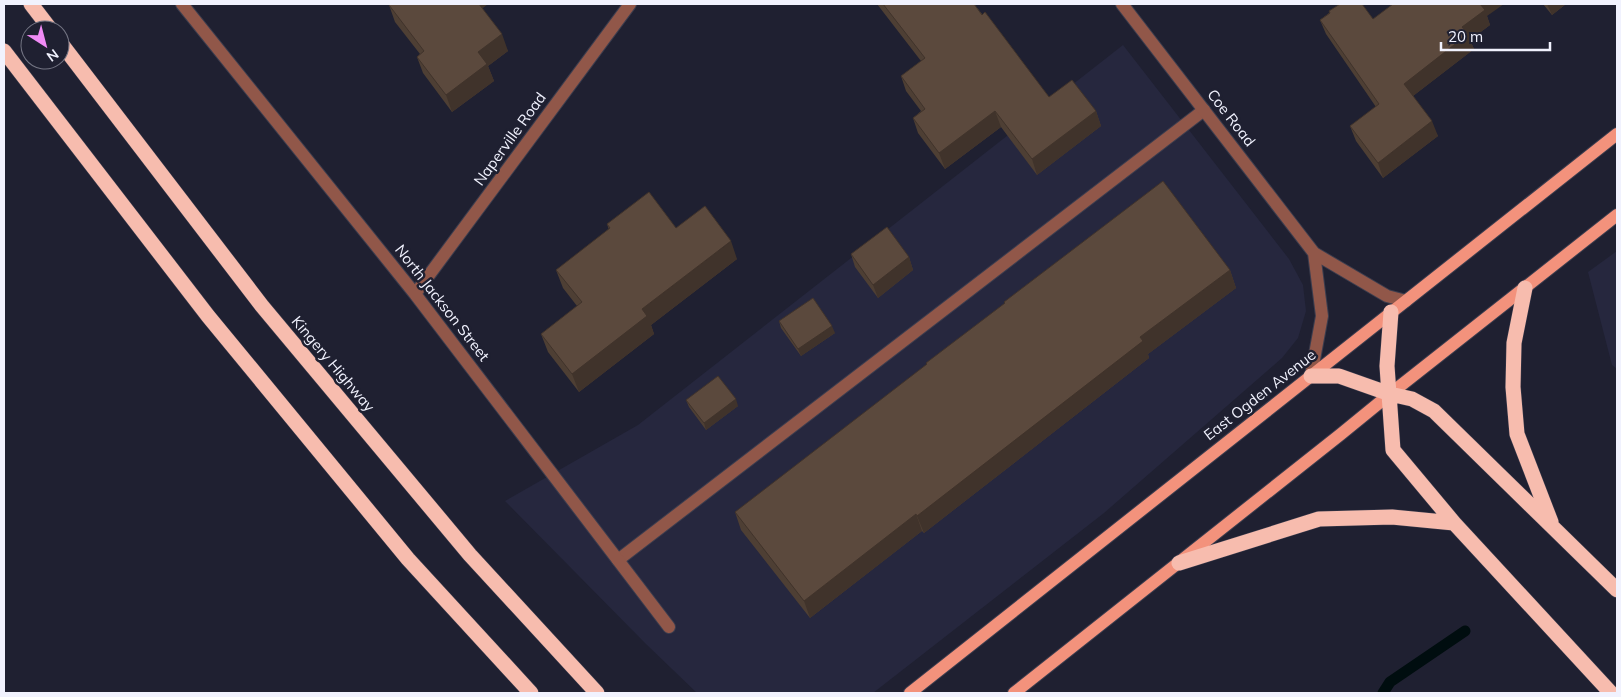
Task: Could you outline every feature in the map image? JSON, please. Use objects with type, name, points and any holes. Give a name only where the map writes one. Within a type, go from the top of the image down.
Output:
[{"type":"highway","points":[[31,4],[43,20]]},
{"type":"highway","points":[[4,51],[202,309],[408,559],[530,693]]},
{"type":"highway","name":"Kingery Highway","points":[[70,55],[268,313],[470,555],[597,693]]},
{"type":"highway","points":[[1525,288],[1514,343],[1512,387],[1517,434],[1554,528]]},
{"type":"highway","points":[[1391,312],[1387,366],[1394,450],[1454,523],[1611,693]]},
{"type":"highway","points":[[1310,376],[1339,376],[1390,394],[1412,399],[1434,411],[1617,590]]},
{"type":"highway","points":[[1179,563],[1319,519],[1392,517],[1454,523]]},
{"type":"main road","name":"East Ogden Avenue","points":[[910,693],[1617,134]]},
{"type":"main road","points":[[1014,693],[1617,215]]},
{"type":"street","name":"North Jackson Street","points":[[182,4],[415,294],[670,627]]},
{"type":"street","name":"Naperville Road","points":[[415,294],[630,4]]},
{"type":"street","name":"Coe Road","points":[[1122,4],[1314,253],[1387,296],[1406,301]]},
{"type":"street","points":[[618,560],[1204,110]]},
{"type":"street","points":[[1310,376],[1322,316],[1314,253]]},
{"type":"shaded area","points":[[1123,45],[1289,259],[1303,285],[1306,311],[1298,338],[1282,358],[1104,513],[873,693],[697,693],[505,501],[638,425]]},
{"type":"shaded area","points":[[1617,251],[1617,369],[1612,365],[1588,272]]},
{"type":"building","points":[[390,4],[479,4],[502,34],[478,52],[487,64],[446,95],[417,57],[424,51]]},
{"type":"building","points":[[883,4],[974,4],[982,15],[985,12],[1049,97],[1072,80],[1096,111],[1032,159],[995,111],[939,153],[913,118],[925,109],[901,76],[925,58]]},
{"type":"building","points":[[1340,4],[1362,4],[1373,19],[1393,4],[1480,4],[1485,10],[1462,27],[1468,34],[1404,84],[1432,121],[1378,163],[1350,126],[1379,104],[1320,20]]},
{"type":"building","points":[[1163,181],[1230,270],[1140,337],[1143,341],[804,601],[735,512],[1004,302]]},
{"type":"building","points":[[649,192],[676,228],[705,206],[731,241],[642,309],[647,316],[572,374],[541,334],[582,302],[556,270],[610,228],[607,224]]},
{"type":"building","points":[[887,227],[909,257],[873,285],[851,254]]},
{"type":"building","points":[[813,298],[832,326],[798,349],[779,321]]},
{"type":"building","points":[[718,376],[736,399],[704,423],[686,400]]},
{"type":"waterway","points":[[1383,693],[1390,682],[1465,631]]}]
